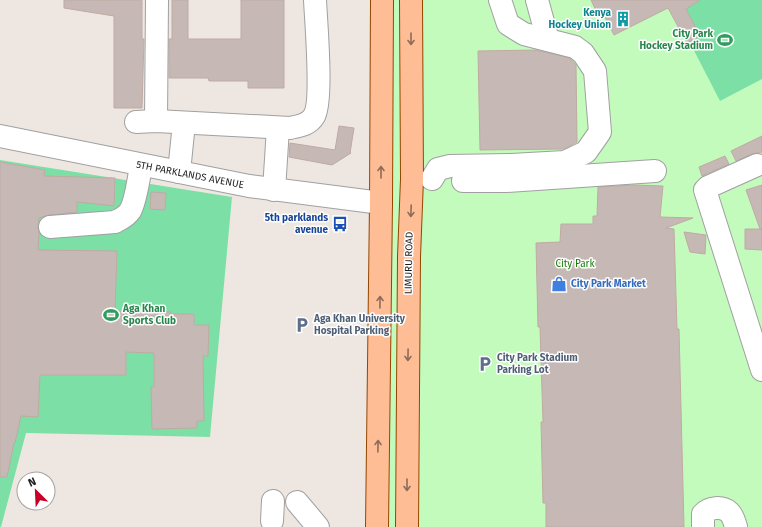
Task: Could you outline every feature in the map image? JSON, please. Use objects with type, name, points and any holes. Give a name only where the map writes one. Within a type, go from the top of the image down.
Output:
[{"type":"main road","points":[[377,527],[382,0]]},
{"type":"main road","name":"LIMURU ROAD","points":[[407,527],[409,257],[422,179],[411,0]]},
{"type":"street","points":[[157,0],[146,122],[278,128],[301,126],[315,115],[318,84],[316,0]]},
{"type":"street","points":[[422,179],[438,169],[450,166],[565,162],[586,152],[600,132],[595,70],[583,53],[575,47],[524,34],[508,24],[500,0]]},
{"type":"street","points":[[537,0],[548,40]]},
{"type":"street","points":[[179,172],[184,123]]},
{"type":"street","points":[[274,190],[278,128]]},
{"type":"street","name":"5TH PARKLANDS AVENUE","points":[[0,136],[249,186],[381,203]]},
{"type":"street","points":[[50,227],[114,222],[124,218],[130,211],[133,202],[141,165]]},
{"type":"street","points":[[757,165],[708,187],[705,190],[762,370]]},
{"type":"street","points":[[422,179],[506,181],[655,171]]},
{"type":"street","points":[[297,502],[318,527]]},
{"type":"street","points":[[703,527],[703,514],[711,509],[724,509],[730,513],[736,527]]},
{"type":"green space","name":"City Park","points":[[387,0],[762,0],[762,527],[387,527]]},
{"type":"green space","name":"City Park Hockey Stadium","points":[[668,0],[762,0],[762,79],[720,101]]},
{"type":"green space","name":"Aga Khan Sports Club","points":[[0,160],[232,197],[210,437],[26,433],[1,527],[0,527]]},
{"type":"building","points":[[64,0],[142,0],[142,39],[144,39],[142,108],[114,108],[114,16],[64,8]]},
{"type":"building","points":[[172,0],[188,0],[188,39],[241,39],[241,0],[284,0],[284,88],[248,88],[248,81],[209,81],[208,78],[169,78],[169,39],[172,39]]},
{"type":"building","name":"Kenya Hockey Union","points":[[591,0],[700,0],[686,9],[700,36],[687,43],[668,8],[614,35],[604,15],[599,17]]},
{"type":"building","points":[[536,50],[570,58],[576,65],[577,142],[564,149],[480,150],[478,51]]},
{"type":"building","points":[[339,126],[354,128],[351,153],[332,165],[289,157],[290,143],[335,150]]},
{"type":"building","points":[[762,136],[762,152],[752,154],[736,161],[731,151]]},
{"type":"building","points":[[725,156],[729,164],[702,176],[699,167]]},
{"type":"building","points":[[0,162],[45,170],[44,176],[115,178],[114,206],[77,202],[77,212],[49,215],[39,218],[38,250],[117,251],[115,311],[194,314],[194,325],[209,325],[208,356],[203,356],[204,421],[197,421],[197,428],[152,429],[151,387],[154,387],[154,353],[126,352],[126,375],[40,375],[38,417],[21,416],[7,477],[0,477]]},
{"type":"building","points":[[634,185],[663,186],[660,217],[693,218],[666,228],[674,229],[677,329],[679,329],[684,527],[546,527],[546,503],[543,503],[541,422],[543,422],[540,327],[538,327],[536,243],[560,242],[561,224],[593,224],[593,216],[597,216],[598,187]]},
{"type":"building","points":[[762,185],[762,250],[745,249],[745,229],[760,229],[746,190]]},
{"type":"building","points":[[151,192],[166,193],[165,210],[150,209]]},
{"type":"building","points":[[684,232],[706,235],[705,254],[690,252]]},
{"type":"place","name":"Kenya Hockey Union","points":[[623,19]]},
{"type":"place","name":"City Park Hockey Stadium","points":[[725,40]]},
{"type":"place","name":"5th parklands avenue","points":[[340,224]]},
{"type":"place","name":"City Park Market","points":[[559,284]]},
{"type":"place","name":"Aga Khan Sports Club","points":[[111,315]]},
{"type":"place","name":"Aga Khan University Hospital Parking","points":[[302,325]]},
{"type":"place","name":"City Park Stadium Parking Lot","points":[[485,364]]}]
